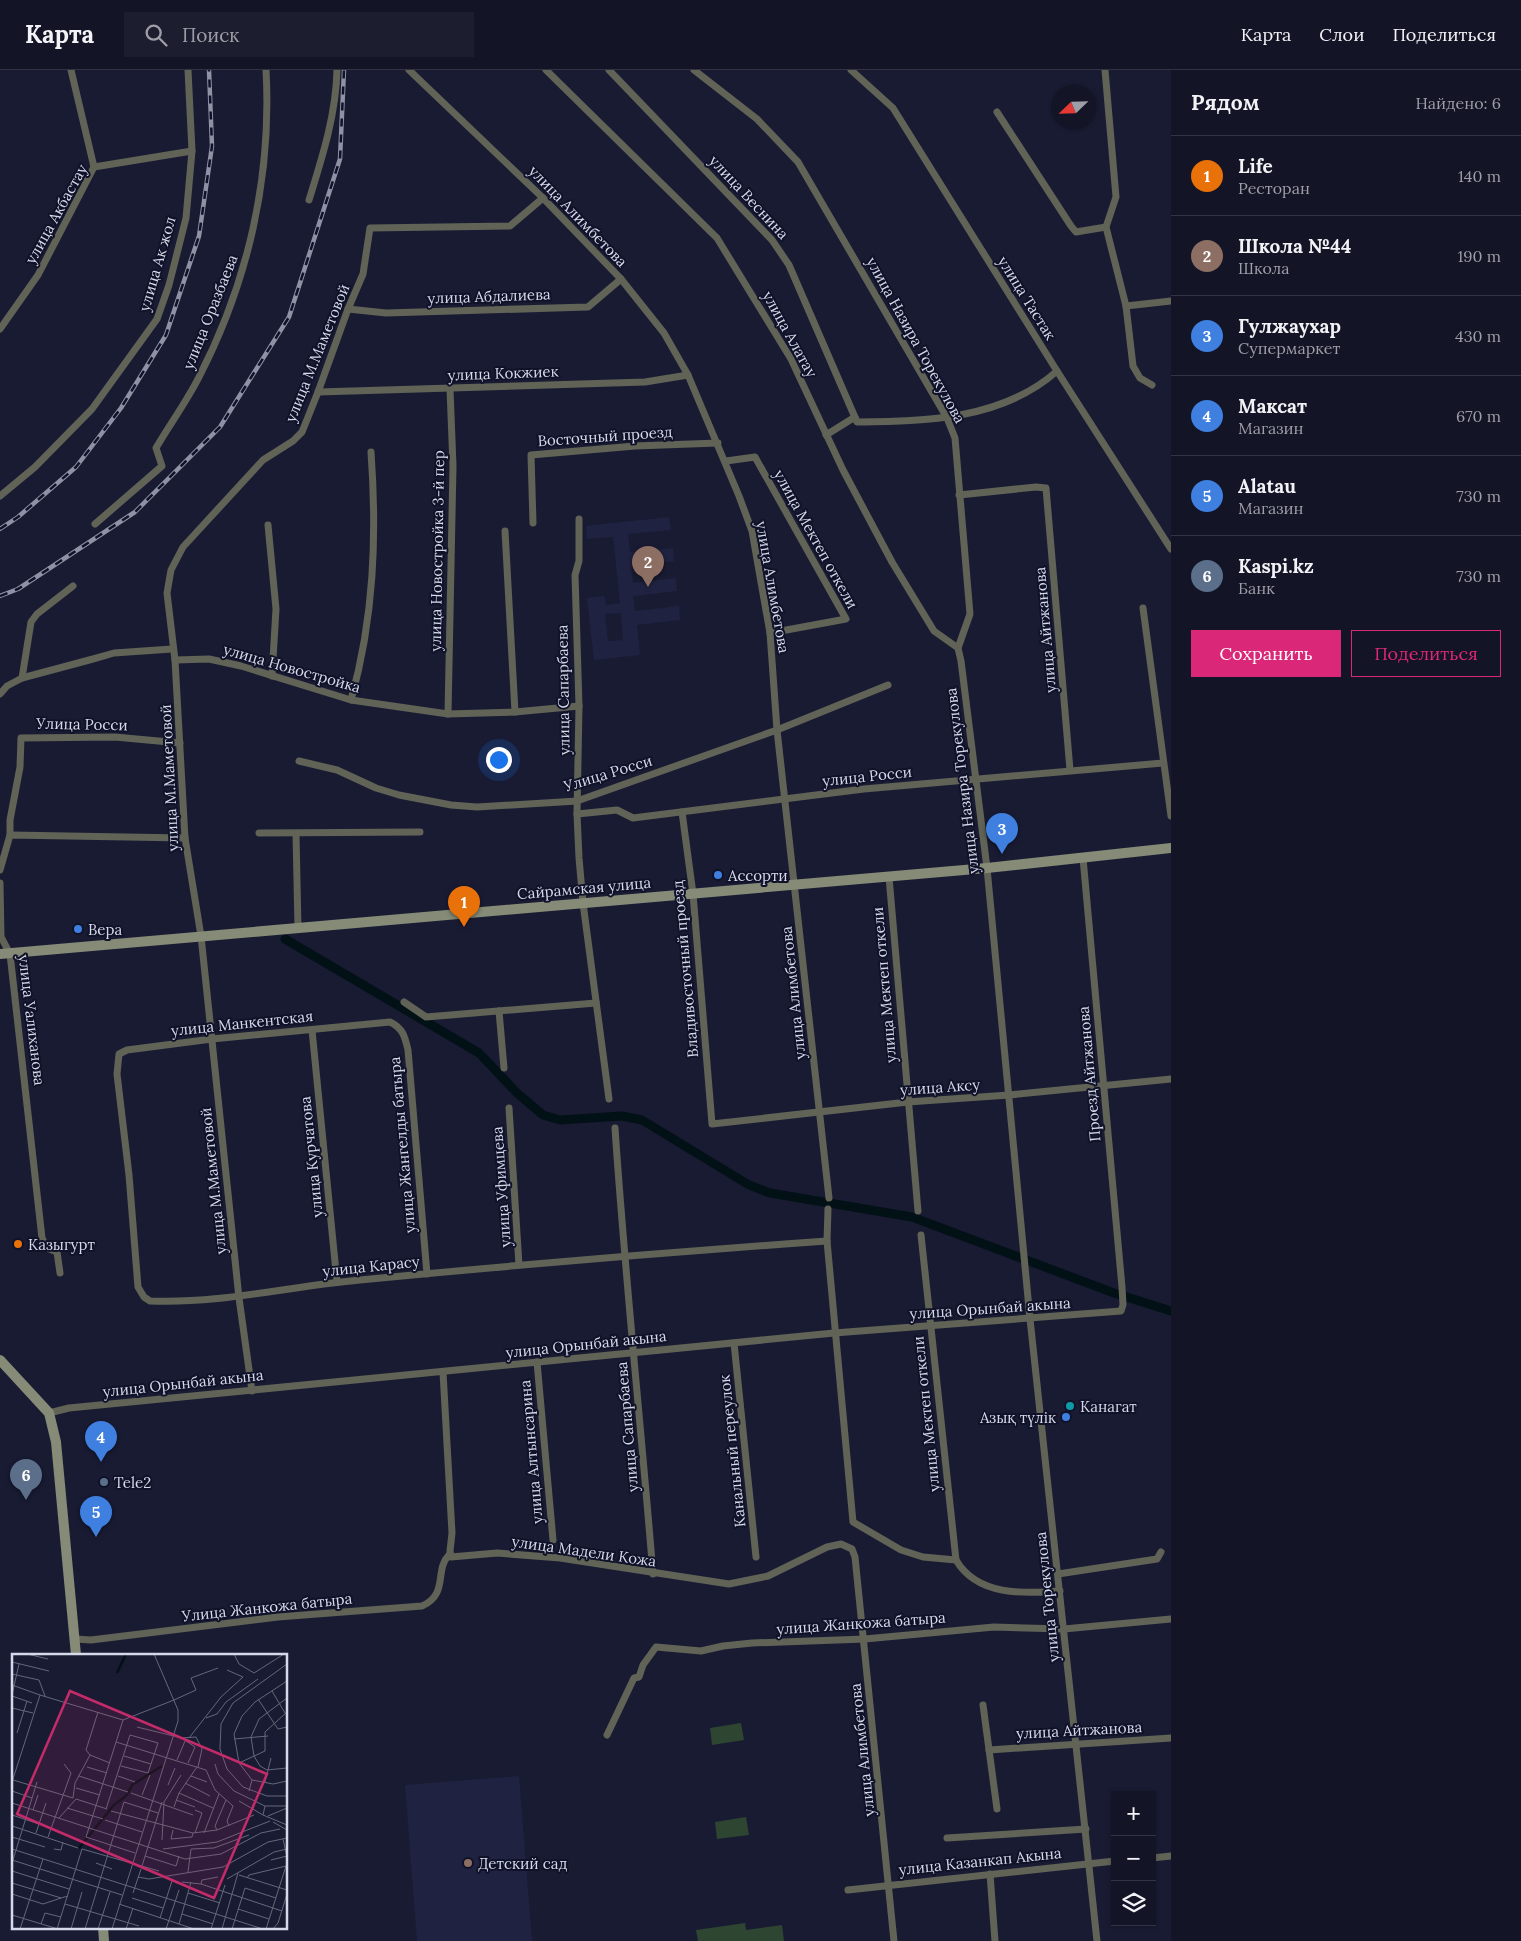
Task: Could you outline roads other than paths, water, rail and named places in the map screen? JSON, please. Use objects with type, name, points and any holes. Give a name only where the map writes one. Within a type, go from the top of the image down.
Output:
[{"type":"main road","name":"Сайрамская улица","points":[[5,954],[796,886],[1171,848]]},
{"type":"main road","points":[[0,1360],[49,1413],[56,1442],[76,1654]]},
{"type":"main road","points":[[103,1928],[104,1941]]},
{"type":"street","points":[[71,70],[94,167]]},
{"type":"street","name":"улица Ак жол","points":[[0,496],[35,467],[92,409],[157,319],[169,285],[186,218],[192,152],[188,70]]},
{"type":"street","name":"улица Оразбаева","points":[[95,524],[162,466],[156,448],[199,378],[243,274],[252,238],[266,146],[266,70]]},
{"type":"street","points":[[309,200],[325,150],[336,93],[337,70]]},
{"type":"street","name":"улица Алимбетова","points":[[409,70],[542,198],[621,279],[664,333],[688,375],[726,461],[752,531],[770,633],[777,730],[796,886],[829,1198]]},
{"type":"street","name":"улица Алатау","points":[[546,70],[718,238],[791,358],[826,435],[892,562],[934,631],[958,648]]},
{"type":"street","name":"улица Веснина","points":[[609,70],[772,240],[789,264],[856,420]]},
{"type":"street","name":"улица Назира Торекулова","points":[[694,70],[757,119],[798,162],[947,418],[955,438],[970,614],[958,648],[987,868],[1025,1249]]},
{"type":"street","name":"улица Тастак","points":[[851,70],[893,108],[1057,371],[1171,549]]},
{"type":"street","points":[[1105,70],[1116,197],[1106,227],[1126,306],[1133,366],[1140,378],[1152,385]]},
{"type":"street","points":[[997,112],[1070,226],[1076,232],[1106,227]]},
{"type":"street","name":"улица Акбастау","points":[[0,328],[38,275],[94,167],[192,152]]},
{"type":"street","name":"улица М.Маметовой","points":[[252,1391],[238,1298],[201,936],[185,838],[175,660],[172,649],[167,593],[172,570],[183,547],[263,460],[293,441],[302,432],[363,274],[370,228],[510,226],[542,198]]},
{"type":"street","name":"улица Абдалиева","points":[[348,309],[386,314],[588,307],[621,279]]},
{"type":"street","points":[[1126,306],[1171,301]]},
{"type":"street","points":[[826,435],[856,420],[947,418],[1017,398],[1046,381],[1057,371]]},
{"type":"street","name":"улица Кокжиек","points":[[318,392],[645,382],[688,375]]},
{"type":"street","name":"улица Новостройка 3-й пер","points":[[448,714],[453,466],[450,388]]},
{"type":"street","name":"Восточный проезд","points":[[533,523],[531,455],[635,446],[718,443]]},
{"type":"street","points":[[351,700],[359,672],[371,591],[375,514],[371,452]]},
{"type":"street","name":"улица Мектеп откели","points":[[726,461],[755,457],[846,619],[770,633]]},
{"type":"street","name":"улица Айтжанова","points":[[959,495],[1036,486],[1046,488],[1070,770]]},
{"type":"street","name":"улица Сапарбаева","points":[[579,519],[579,561],[575,575],[579,706],[577,814],[582,903],[609,1100]]},
{"type":"street","points":[[268,525],[276,609],[272,676]]},
{"type":"street","points":[[505,531],[515,712]]},
{"type":"street","points":[[22,678],[31,622],[37,614],[73,586]]},
{"type":"street","points":[[1143,608],[1171,816]]},
{"type":"street","points":[[0,694],[7,686],[22,678],[114,653],[172,649]]},
{"type":"street","name":"улица Новостройка","points":[[175,660],[209,659],[351,700],[448,714],[515,712],[579,706]]},
{"type":"street","name":"Улица Росси","points":[[299,761],[337,770],[376,788],[399,795],[450,804],[477,807],[577,801],[777,730],[888,686]]},
{"type":"street","name":"Улица Росси","points":[[0,870],[10,835],[10,820],[20,767],[21,738],[115,737],[180,743]]},
{"type":"street","name":"улица Росси","points":[[577,814],[617,810],[632,818],[864,789],[977,781],[1070,770],[1163,763]]},
{"type":"street","name":"Владивосточный проезд","points":[[682,812],[693,894],[712,1124]]},
{"type":"street","points":[[259,833],[420,832]]},
{"type":"street","points":[[296,834],[298,928]]},
{"type":"street","points":[[10,835],[185,838]]},
{"type":"street","name":"Проезд Айтжанова","points":[[1083,858],[1123,1305]]},
{"type":"street","name":"улица Мектеп откели","points":[[889,877],[918,1211]]},
{"type":"street","name":"улица Уалиханова","points":[[0,883],[1,936],[5,954],[42,1238],[47,1248],[57,1252],[60,1273]]},
{"type":"street","points":[[404,1002],[426,1017],[596,1003]]},
{"type":"street","points":[[499,1010],[504,1068]]},
{"type":"street","name":"улица Манкентская","points":[[117,1074],[117,1060],[122,1051],[212,1039],[390,1022]]},
{"type":"street","name":"улица Жангелды батыра","points":[[390,1022],[400,1028],[408,1050],[427,1274]]},
{"type":"street","name":"улица Курчатова","points":[[312,1030],[337,1282]]},
{"type":"street","name":"улица Карасу","points":[[117,1074],[129,1175],[138,1287],[144,1298],[150,1300],[238,1298],[337,1282],[827,1240]]},
{"type":"street","name":"улица Аксу","points":[[712,1124],[908,1102],[1009,1095],[1171,1078]]},
{"type":"street","name":"улица Уфимцева","points":[[509,1108],[519,1265]]},
{"type":"street","name":"улица Сапарбаева","points":[[614,1128],[623,1256],[634,1353],[653,1574]]},
{"type":"street","points":[[828,1208],[827,1240],[834,1333],[853,1522],[901,1550],[923,1557],[956,1560],[961,1568],[970,1576],[992,1588],[1019,1594],[1060,1591]]},
{"type":"street","name":"улица Мектеп откели","points":[[921,1235],[956,1560]]},
{"type":"street","name":"улица Торекулова","points":[[1025,1249],[1030,1319],[1097,1941]]},
{"type":"street","name":"улица Орынбай акына","points":[[49,1413],[69,1408],[834,1333],[1119,1312],[1123,1305]]},
{"type":"street","name":"Канальный переулок","points":[[734,1343],[756,1557]]},
{"type":"street","name":"улица Алтынсарина","points":[[537,1362],[554,1540]]},
{"type":"street","points":[[443,1372],[452,1533],[450,1556]]},
{"type":"street","name":"улица Мадели Кожа","points":[[450,1556],[497,1553],[560,1558],[653,1574],[729,1584],[768,1576],[827,1547],[841,1544],[852,1549],[855,1557]]},
{"type":"street","points":[[1058,1574],[1157,1559],[1161,1552]]},
{"type":"street","name":"Улица Жанкожа батыра","points":[[75,1639],[91,1640],[278,1617],[422,1606],[436,1596],[442,1575],[443,1562],[450,1556]]},
{"type":"street","name":"улица Алимбетова","points":[[855,1557],[865,1639],[894,1941]]},
{"type":"street","name":"улица Жанкожа батыра","points":[[606,1736],[634,1678],[639,1677],[643,1665],[656,1647],[701,1651],[752,1642],[865,1639],[994,1627],[1064,1629],[1171,1618]]},
{"type":"street","points":[[982,1705],[997,1809]]},
{"type":"street","name":"улица Айтжанова","points":[[988,1750],[1171,1738]]},
{"type":"street","points":[[947,1838],[1086,1829]]},
{"type":"street","points":[[1156,1858],[1171,1856]]},
{"type":"street","name":"улица Казанкап Акына","points":[[848,1890],[1111,1861]]},
{"type":"street","points":[[990,1874],[995,1941]]},
{"type":"waterway","points":[[285,939],[479,1053],[517,1093],[543,1115],[560,1120],[622,1116],[642,1120],[749,1185],[770,1193],[912,1217],[1114,1293],[1171,1311]]},
{"type":"railway","points":[[0,529],[18,517],[76,467],[121,408],[166,335],[199,236],[212,146],[209,70]]},
{"type":"railway","points":[[0,596],[18,589],[135,512],[220,427],[289,317],[340,159],[344,70]]},
{"type":"place","name":"Школа №44","points":[[648,587]]},
{"type":"place","name":"Гулжаухар","points":[[1002,854]]},
{"type":"place","name":"Ассорти","points":[[718,875]]},
{"type":"place","name":"Life","points":[[464,927]]},
{"type":"place","name":"Вера","points":[[78,929]]},
{"type":"place","name":"Казыгурт","points":[[18,1244]]},
{"type":"place","name":"Канагат","points":[[1070,1406]]},
{"type":"place","name":"Азық түлік","points":[[1066,1417]]},
{"type":"place","name":"Максат","points":[[101,1462]]},
{"type":"place","name":"Tele2","points":[[104,1482]]},
{"type":"place","name":"Kaspi.kz","points":[[26,1500]]},
{"type":"place","name":"Alatau","points":[[96,1537]]},
{"type":"place","name":"Детский сад","points":[[468,1863]]}]
